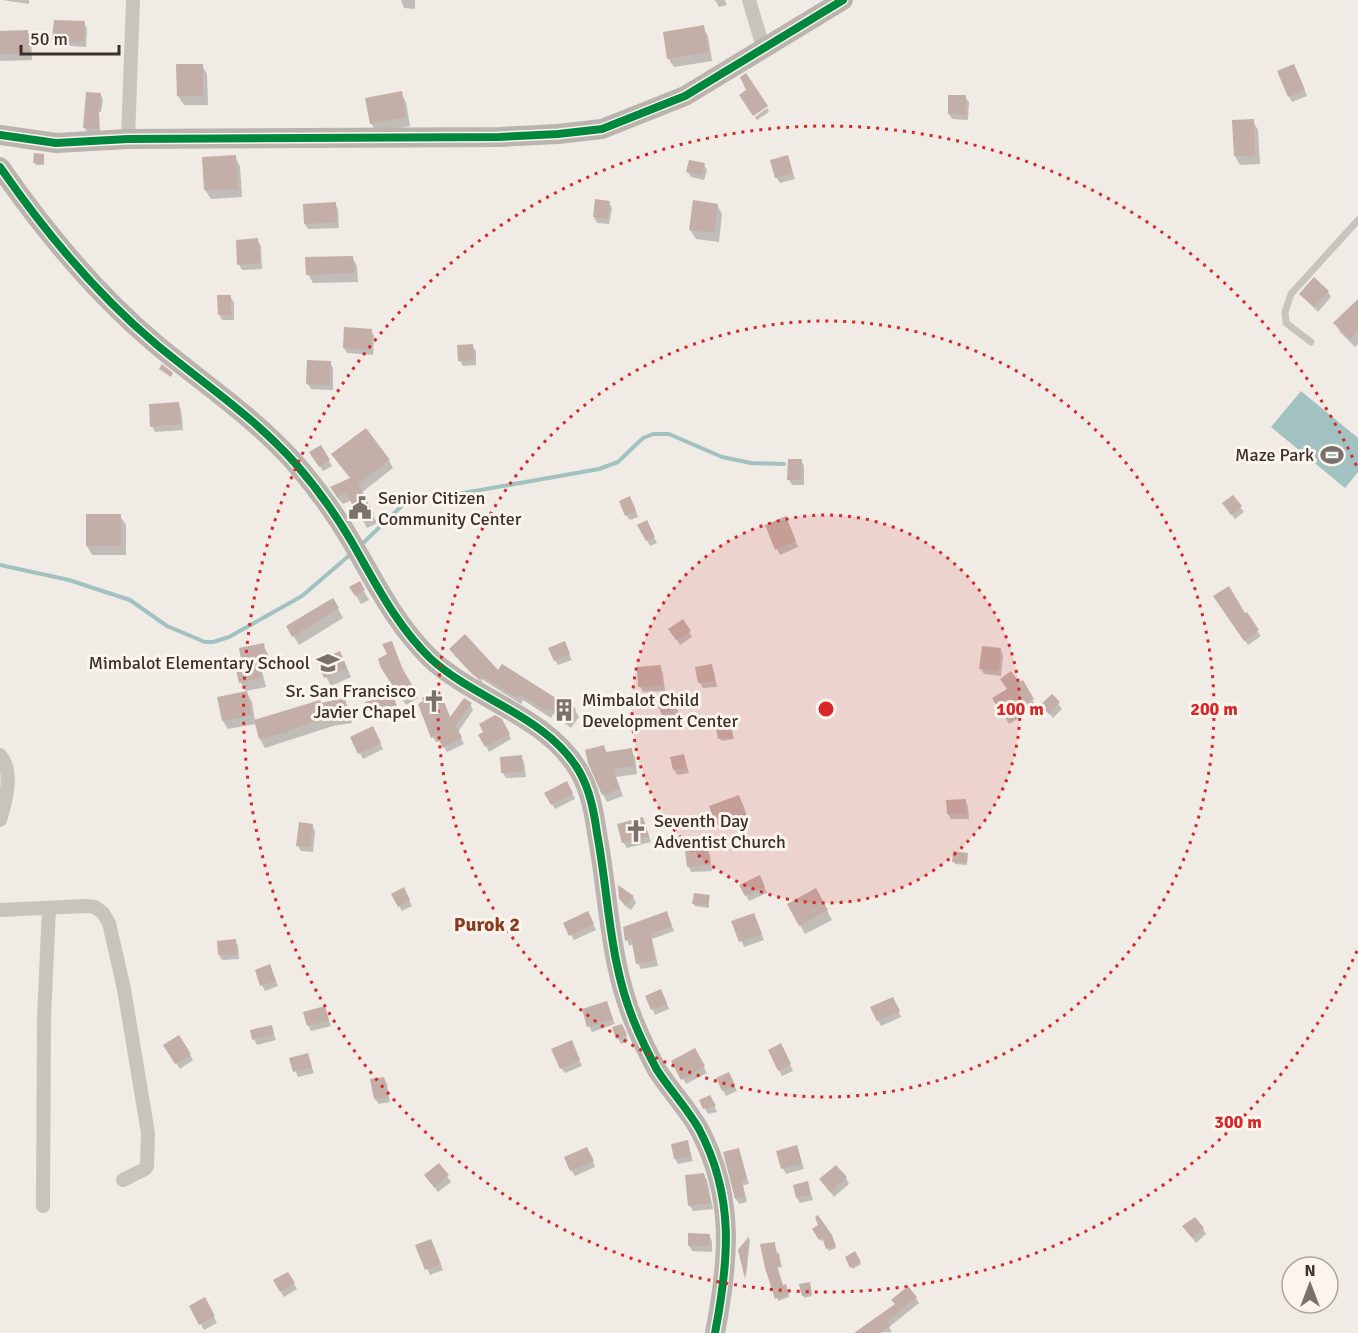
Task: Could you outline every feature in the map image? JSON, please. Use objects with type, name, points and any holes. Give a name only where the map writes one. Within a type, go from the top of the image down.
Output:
[{"type":"street","points":[[128,139],[133,0]]},
{"type":"street","points":[[749,0],[763,47]]},
{"type":"street","points":[[0,135],[56,143],[128,139],[499,137],[602,129],[684,96],[843,0]]},
{"type":"street","points":[[0,167],[55,242],[84,273],[156,344],[264,432],[320,492],[380,594],[406,631],[430,658],[449,674],[518,715],[546,736],[564,751],[581,775],[592,803],[602,855],[613,949],[633,1021],[658,1070],[699,1129],[717,1170],[723,1191],[726,1246],[715,1333]]},
{"type":"street","points":[[0,755],[5,762],[8,777],[0,820]]},
{"type":"street","points":[[0,910],[95,907],[109,923],[124,989],[148,1133],[149,1161],[147,1166],[123,1180]]},
{"type":"street","points":[[43,1206],[44,1018],[49,908]]},
{"type":"lane","points":[[1311,342],[1286,322],[1285,312],[1291,294],[1356,226]]},
{"type":"water","name":"Maze Park","points":[[1301,391],[1358,438],[1358,472],[1345,488],[1271,427]]},
{"type":"building","points":[[54,20],[85,21],[84,42],[52,40]]},
{"type":"building","points":[[704,25],[708,52],[667,59],[663,32]]},
{"type":"building","points":[[28,30],[29,54],[0,54],[0,31]]},
{"type":"building","points":[[176,64],[203,64],[203,96],[177,96]]},
{"type":"building","points":[[1294,64],[1305,90],[1288,97],[1277,71]]},
{"type":"building","points":[[746,73],[768,106],[753,116],[739,95],[746,90],[740,77]]},
{"type":"building","points":[[402,91],[406,117],[370,124],[365,98]]},
{"type":"building","points":[[86,92],[101,93],[100,108],[98,108],[99,129],[83,128]]},
{"type":"building","points":[[948,95],[966,95],[966,115],[948,114]]},
{"type":"building","points":[[1254,119],[1255,155],[1234,156],[1232,120]]},
{"type":"building","points":[[34,153],[44,154],[44,163],[33,163]]},
{"type":"building","points":[[236,155],[238,189],[204,190],[202,157]]},
{"type":"building","points":[[788,155],[793,173],[775,178],[770,160]]},
{"type":"building","points":[[689,160],[705,163],[702,175],[686,172]]},
{"type":"building","points":[[595,199],[610,201],[607,219],[593,217]]},
{"type":"building","points":[[693,200],[718,204],[714,233],[689,230]]},
{"type":"building","points":[[336,202],[337,222],[304,224],[303,204]]},
{"type":"building","points":[[258,238],[260,263],[237,265],[236,240]]},
{"type":"building","points":[[353,256],[354,273],[306,275],[305,257]]},
{"type":"building","points":[[1314,277],[1329,291],[1314,307],[1299,294]]},
{"type":"building","points":[[217,295],[231,295],[231,315],[218,315]]},
{"type":"building","points":[[1358,299],[1358,331],[1350,339],[1333,323]]},
{"type":"building","points":[[344,327],[372,329],[371,350],[343,348]]},
{"type":"building","points":[[473,344],[474,360],[458,361],[457,345]]},
{"type":"building","points":[[307,360],[331,361],[330,385],[306,384]]},
{"type":"building","points":[[162,364],[173,373],[171,377],[159,369]]},
{"type":"building","points":[[179,402],[181,424],[150,427],[149,404]]},
{"type":"building","points":[[366,428],[390,460],[358,484],[374,514],[361,521],[346,493],[337,497],[330,487],[350,478],[331,454]]},
{"type":"building","points":[[321,445],[330,460],[319,467],[309,452]]},
{"type":"building","points":[[788,459],[802,459],[801,480],[787,480]]},
{"type":"building","points":[[1233,495],[1242,506],[1231,515],[1222,503]]},
{"type":"building","points":[[630,496],[636,511],[625,516],[619,501]]},
{"type":"building","points":[[86,514],[121,514],[121,546],[86,546]]},
{"type":"building","points":[[786,516],[796,541],[775,550],[765,525]]},
{"type":"building","points":[[647,520],[655,537],[646,541],[637,525]]},
{"type":"building","points":[[360,581],[365,590],[355,596],[349,587]]},
{"type":"building","points":[[1229,586],[1245,613],[1247,612],[1259,630],[1244,641],[1213,596]]},
{"type":"building","points":[[333,598],[339,608],[292,637],[286,626]]},
{"type":"building","points":[[683,619],[691,631],[676,640],[668,629]]},
{"type":"building","points":[[465,634],[498,670],[502,664],[559,700],[561,697],[576,709],[567,722],[549,708],[547,711],[519,694],[517,698],[479,674],[483,680],[473,675],[449,649]]},
{"type":"building","points":[[392,641],[402,668],[414,688],[400,697],[381,668],[378,659],[387,654],[382,644]]},
{"type":"building","points":[[565,641],[570,654],[554,661],[548,648]]},
{"type":"building","points":[[264,643],[266,657],[257,658],[262,678],[239,683],[235,666],[242,664],[239,648]]},
{"type":"building","points":[[982,646],[1001,648],[998,671],[979,669]]},
{"type":"building","points":[[340,651],[347,668],[324,678],[317,661]]},
{"type":"building","points":[[712,664],[715,681],[698,683],[695,667]]},
{"type":"building","points":[[661,665],[662,685],[638,687],[637,667]]},
{"type":"building","points":[[1011,671],[1019,682],[1023,680],[1034,699],[1003,717],[992,698],[1007,689],[1000,679]]},
{"type":"building","points":[[247,691],[252,715],[222,721],[217,697]]},
{"type":"building","points":[[440,691],[450,717],[464,698],[472,703],[453,729],[457,727],[462,738],[443,748],[437,736],[431,738],[418,704],[423,701],[422,698]]},
{"type":"building","points":[[1052,694],[1060,702],[1049,714],[1040,705]]},
{"type":"building","points":[[394,695],[396,705],[367,710],[365,702]]},
{"type":"building","points":[[671,696],[677,707],[662,715],[657,703]]},
{"type":"building","points":[[345,698],[348,714],[259,739],[254,720],[320,700],[321,703]]},
{"type":"building","points":[[495,715],[502,719],[510,734],[485,747],[478,735],[483,732],[479,724]]},
{"type":"building","points":[[373,726],[381,743],[358,754],[350,737]]},
{"type":"building","points":[[731,726],[733,737],[718,739],[716,728]]},
{"type":"building","points":[[604,745],[606,752],[632,748],[634,766],[613,769],[620,789],[602,795],[585,750]]},
{"type":"building","points":[[684,754],[687,768],[673,770],[670,757]]},
{"type":"building","points":[[522,755],[523,771],[501,773],[500,757]]},
{"type":"building","points":[[567,781],[573,793],[551,805],[544,793]]},
{"type":"building","points":[[739,795],[746,814],[716,825],[709,806]]},
{"type":"building","points":[[966,799],[966,814],[947,814],[946,800]]},
{"type":"building","points":[[643,817],[649,836],[622,843],[617,824]]},
{"type":"building","points":[[299,822],[313,824],[310,847],[296,846]]},
{"type":"building","points":[[708,848],[710,865],[687,867],[685,850]]},
{"type":"building","points":[[953,851],[968,853],[967,863],[952,862]]},
{"type":"building","points":[[760,875],[765,887],[745,896],[739,885]]},
{"type":"building","points":[[618,885],[634,896],[627,905],[619,899]]},
{"type":"building","points":[[404,887],[410,900],[398,907],[391,894]]},
{"type":"building","points":[[816,888],[828,910],[799,926],[787,904]]},
{"type":"building","points":[[694,893],[710,895],[708,906],[692,904]]},
{"type":"building","points":[[588,911],[594,924],[569,936],[563,923]]},
{"type":"building","points":[[667,911],[672,926],[650,934],[655,960],[636,964],[631,938],[625,941],[623,927]]},
{"type":"building","points":[[754,913],[762,934],[739,942],[731,921]]},
{"type":"building","points":[[236,939],[237,954],[218,955],[217,941]]},
{"type":"building","points":[[270,964],[276,981],[260,986],[255,970]]},
{"type":"building","points":[[661,989],[667,1004],[651,1010],[645,996]]},
{"type":"building","points":[[893,997],[900,1011],[877,1021],[870,1007]]},
{"type":"building","points":[[607,1001],[613,1019],[587,1027],[582,1009]]},
{"type":"building","points":[[325,1006],[329,1020],[307,1026],[303,1012]]},
{"type":"building","points":[[622,1024],[627,1035],[616,1039],[612,1027]]},
{"type":"building","points":[[272,1025],[274,1034],[252,1040],[250,1030]]},
{"type":"building","points":[[179,1035],[191,1054],[175,1064],[163,1045]]},
{"type":"building","points":[[572,1040],[580,1060],[560,1069],[551,1049]]},
{"type":"building","points":[[781,1043],[791,1064],[778,1071],[768,1050]]},
{"type":"building","points":[[695,1048],[705,1066],[681,1080],[671,1061]]},
{"type":"building","points":[[308,1053],[312,1067],[293,1072],[289,1058]]},
{"type":"building","points":[[729,1072],[735,1085],[722,1091],[716,1078]]},
{"type":"building","points":[[384,1077],[388,1097],[374,1099],[370,1079]]},
{"type":"building","points":[[710,1095],[716,1106],[703,1109],[699,1100]]},
{"type":"building","points":[[688,1140],[691,1156],[674,1159],[671,1144]]},
{"type":"building","points":[[797,1145],[802,1163],[781,1169],[776,1151]]},
{"type":"building","points":[[587,1147],[594,1161],[570,1171],[564,1157]]},
{"type":"building","points":[[739,1148],[747,1178],[741,1180],[745,1196],[735,1199],[723,1152]]},
{"type":"building","points":[[439,1163],[449,1175],[434,1187],[424,1175]]},
{"type":"building","points":[[836,1165],[847,1177],[830,1192],[819,1179]]},
{"type":"building","points":[[704,1173],[711,1203],[688,1206],[685,1175]]},
{"type":"building","points":[[808,1181],[811,1195],[796,1198],[793,1185]]},
{"type":"building","points":[[818,1215],[832,1235],[836,1246],[826,1249],[822,1237],[819,1240],[812,1229],[818,1225],[815,1217]]},
{"type":"building","points":[[1195,1217],[1204,1228],[1192,1238],[1182,1226]]},
{"type":"building","points":[[688,1233],[710,1234],[709,1246],[688,1246]]},
{"type":"building","points":[[749,1236],[745,1279],[738,1250]]},
{"type":"building","points":[[431,1239],[441,1264],[425,1270],[415,1245]]},
{"type":"building","points":[[775,1242],[776,1254],[779,1253],[781,1265],[777,1266],[789,1295],[775,1299],[760,1244]]},
{"type":"building","points":[[855,1251],[861,1262],[850,1268],[845,1257]]},
{"type":"building","points":[[288,1272],[295,1283],[280,1292],[273,1280]]},
{"type":"building","points":[[810,1282],[812,1294],[802,1296],[799,1284]]},
{"type":"building","points":[[908,1286],[917,1297],[887,1321],[890,1326],[880,1333],[854,1333],[895,1304],[891,1300]]},
{"type":"building","points":[[205,1297],[215,1316],[199,1325],[189,1306]]},
{"type":"waterway","points":[[361,545],[411,497],[452,495],[599,469],[618,462],[643,438],[653,434],[669,434],[722,457],[751,463],[784,464]]},
{"type":"waterway","points":[[0,565],[69,580],[130,600],[167,626],[205,642],[213,642],[229,637],[302,596],[351,554]]},
{"type":"cycle path","points":[[0,135],[56,143],[128,139],[499,137],[602,129],[685,96],[843,0]]},
{"type":"cycle path","points":[[0,167],[53,238],[113,305],[157,345],[246,416],[295,463],[337,519],[396,616],[417,645],[448,673],[530,722],[549,736],[579,771],[593,809],[615,954],[626,1001],[657,1070],[699,1129],[711,1154],[719,1179],[724,1204],[726,1254],[715,1333]]},
{"type":"place","name":"Maze Park","points":[[1332,455]]},
{"type":"place","name":"Senior Citizen Community Center","points":[[360,508]]},
{"type":"place","name":"Mimbalot Elementary School","points":[[328,663]]},
{"type":"place","name":"Sr. San Francisco Javier Chapel","points":[[434,701]]},
{"type":"place","name":"Mimbalot Child Development Center","points":[[564,710]]},
{"type":"place","name":"Seventh Day Adventist Church","points":[[636,831]]},
{"type":"district","name":"Purok 2","points":[[487,924]]}]
